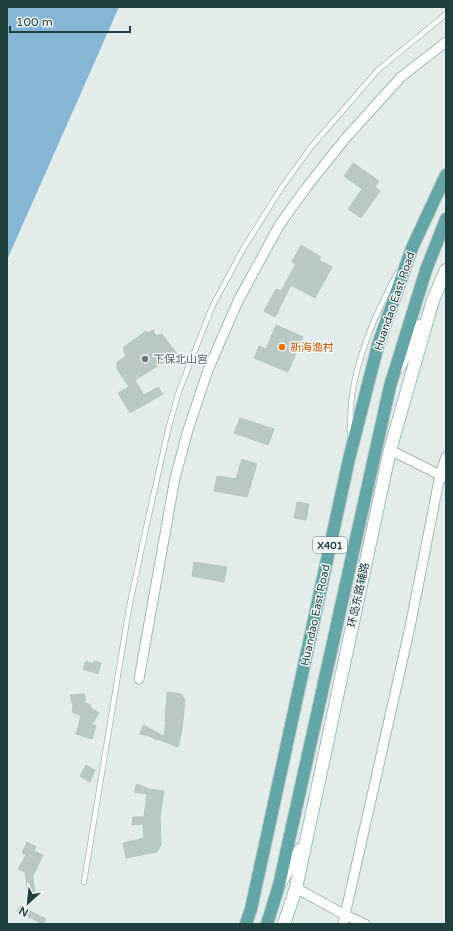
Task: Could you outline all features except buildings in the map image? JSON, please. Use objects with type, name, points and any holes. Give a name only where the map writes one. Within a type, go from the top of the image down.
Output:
[{"type":"main road","name":"Huandao East Road","points":[[246,924],[251,909],[349,459],[378,345],[412,248],[446,175]]},
{"type":"main road","name":"Huandao East Road","points":[[267,924],[279,885],[390,386],[426,270],[446,219]]},
{"type":"street","points":[[139,679],[177,471],[188,430],[208,370],[238,301],[280,224],[344,140],[401,77],[446,42]]},
{"type":"street","name":"环岛东路辅路","points":[[284,924],[296,888],[390,450],[433,300],[446,270]]},
{"type":"street","points":[[390,386],[433,300]]},
{"type":"street","points":[[390,450],[443,476]]},
{"type":"street","points":[[344,920],[410,627],[446,457]]},
{"type":"street","points":[[373,460],[375,516]]},
{"type":"street","points":[[279,885],[306,840]]},
{"type":"street","points":[[296,888],[344,920],[365,924]]},
{"type":"lane","points":[[84,882],[129,608],[146,528],[168,430],[178,394],[212,307],[243,249],[282,187],[311,146],[378,70],[446,14]]},
{"type":"water","points":[[7,7],[119,7],[7,260]]},
{"type":"place","name":"新海渔村","points":[[282,347]]},
{"type":"place","name":"下保北山宫","points":[[145,359]]}]
